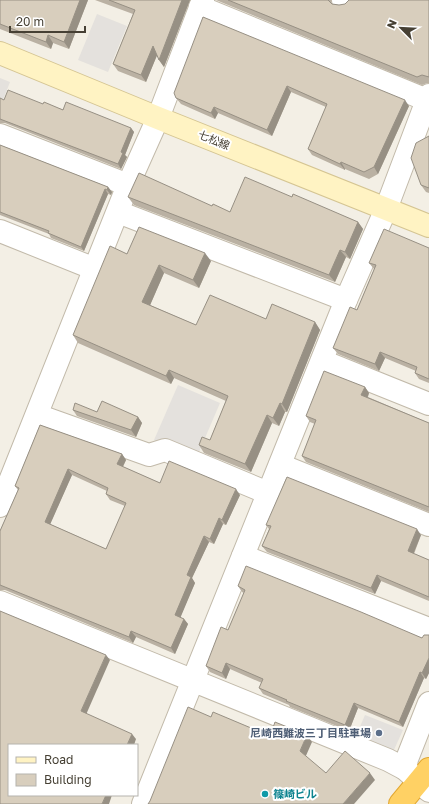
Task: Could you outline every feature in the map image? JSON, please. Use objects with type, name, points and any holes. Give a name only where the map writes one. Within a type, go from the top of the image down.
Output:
[{"type":"highway","points":[[400,804],[420,778]]},
{"type":"street","points":[[0,506],[7,469],[37,415],[128,185],[158,118],[201,4],[428,98],[386,209],[346,300],[143,804]]},
{"type":"street","name":"七松線","points":[[0,53],[429,226]]},
{"type":"street","points":[[0,135],[128,185]]},
{"type":"street","points":[[118,212],[346,300]]},
{"type":"street","points":[[0,231],[95,269]]},
{"type":"street","points":[[322,361],[429,404]]},
{"type":"street","points":[[37,415],[149,455],[165,450],[268,493]]},
{"type":"street","points":[[280,465],[429,525]]},
{"type":"street","points":[[242,556],[429,629]]},
{"type":"street","points":[[0,602],[388,760],[420,778]]},
{"type":"street","points":[[420,778],[406,759],[429,703]]},
{"type":"shaded area","points":[[97,14],[127,26],[108,72],[78,60]]},
{"type":"shaded area","points":[[0,78],[10,82],[3,100],[0,99]]},
{"type":"shaded area","points":[[178,385],[220,403],[196,459],[154,440]]},
{"type":"shaded area","name":"尼崎西難波三丁目駐車場","points":[[365,715],[403,730],[393,752],[356,736]]},
{"type":"building","points":[[0,0],[80,0],[64,42],[48,35],[46,42],[0,24]]},
{"type":"building","points":[[109,0],[182,0],[159,60],[153,46],[141,75],[113,64],[135,10]]},
{"type":"building","points":[[228,0],[328,0],[332,4],[339,5],[345,4],[349,0],[429,0],[429,77],[422,75],[417,77]]},
{"type":"building","points":[[203,17],[405,100],[374,167],[364,172],[341,162],[340,164],[308,149],[327,104],[287,86],[267,130],[214,107],[211,113],[176,98],[174,93]]},
{"type":"building","points":[[8,90],[63,110],[66,102],[131,128],[121,152],[123,153],[118,164],[0,119],[0,98],[4,100]]},
{"type":"building","points":[[429,136],[429,188],[421,185],[411,158],[416,143]]},
{"type":"building","points":[[0,145],[108,187],[107,190],[105,189],[81,247],[48,233],[49,231],[0,212]]},
{"type":"building","points":[[139,173],[212,206],[213,204],[230,212],[245,177],[292,197],[293,194],[358,222],[345,252],[340,250],[329,275],[128,197]]},
{"type":"building","points":[[139,227],[205,253],[193,280],[159,265],[142,302],[196,325],[210,295],[266,319],[272,304],[315,322],[282,404],[280,403],[273,418],[267,415],[245,464],[199,445],[202,437],[210,440],[228,396],[169,370],[166,376],[73,335],[110,246],[127,254]]},
{"type":"building","points":[[384,229],[429,248],[429,379],[415,373],[417,367],[380,352],[375,364],[333,348],[350,307],[357,310],[376,265],[369,263]]},
{"type":"building","points":[[324,371],[365,387],[361,395],[429,423],[429,507],[302,456],[316,420],[306,416]]},
{"type":"building","points":[[102,401],[138,417],[131,430],[73,410],[75,403],[97,412]]},
{"type":"building","points":[[40,425],[122,454],[117,464],[160,483],[169,461],[236,489],[222,520],[219,518],[210,539],[204,536],[187,575],[191,577],[175,615],[184,619],[171,648],[131,631],[129,637],[0,585],[0,531],[19,488],[15,486]],"holes":[[[68,469],[108,488],[106,494],[126,503],[106,549],[45,522]]]},
{"type":"building","points":[[287,477],[417,529],[408,551],[429,560],[429,597],[377,575],[371,588],[262,546],[271,526],[266,525]]},
{"type":"building","points":[[246,566],[422,638],[424,635],[429,635],[429,658],[422,673],[420,672],[399,722],[354,703],[345,725],[286,701],[287,700],[259,688],[263,679],[226,663],[222,673],[206,666],[221,627],[228,630],[245,590],[238,586]]},
{"type":"building","points":[[0,611],[106,655],[81,711],[132,734],[127,744],[8,744],[8,796],[106,796],[102,804],[0,804]]},
{"type":"building","points":[[188,707],[211,717],[213,712],[270,736],[275,722],[307,735],[300,751],[326,773],[345,751],[370,773],[343,804],[148,804]]},
{"type":"place","name":"尼崎西難波三丁目駐車場","points":[[379,733]]},
{"type":"place","name":"篠崎ビル","points":[[265,794]]}]
